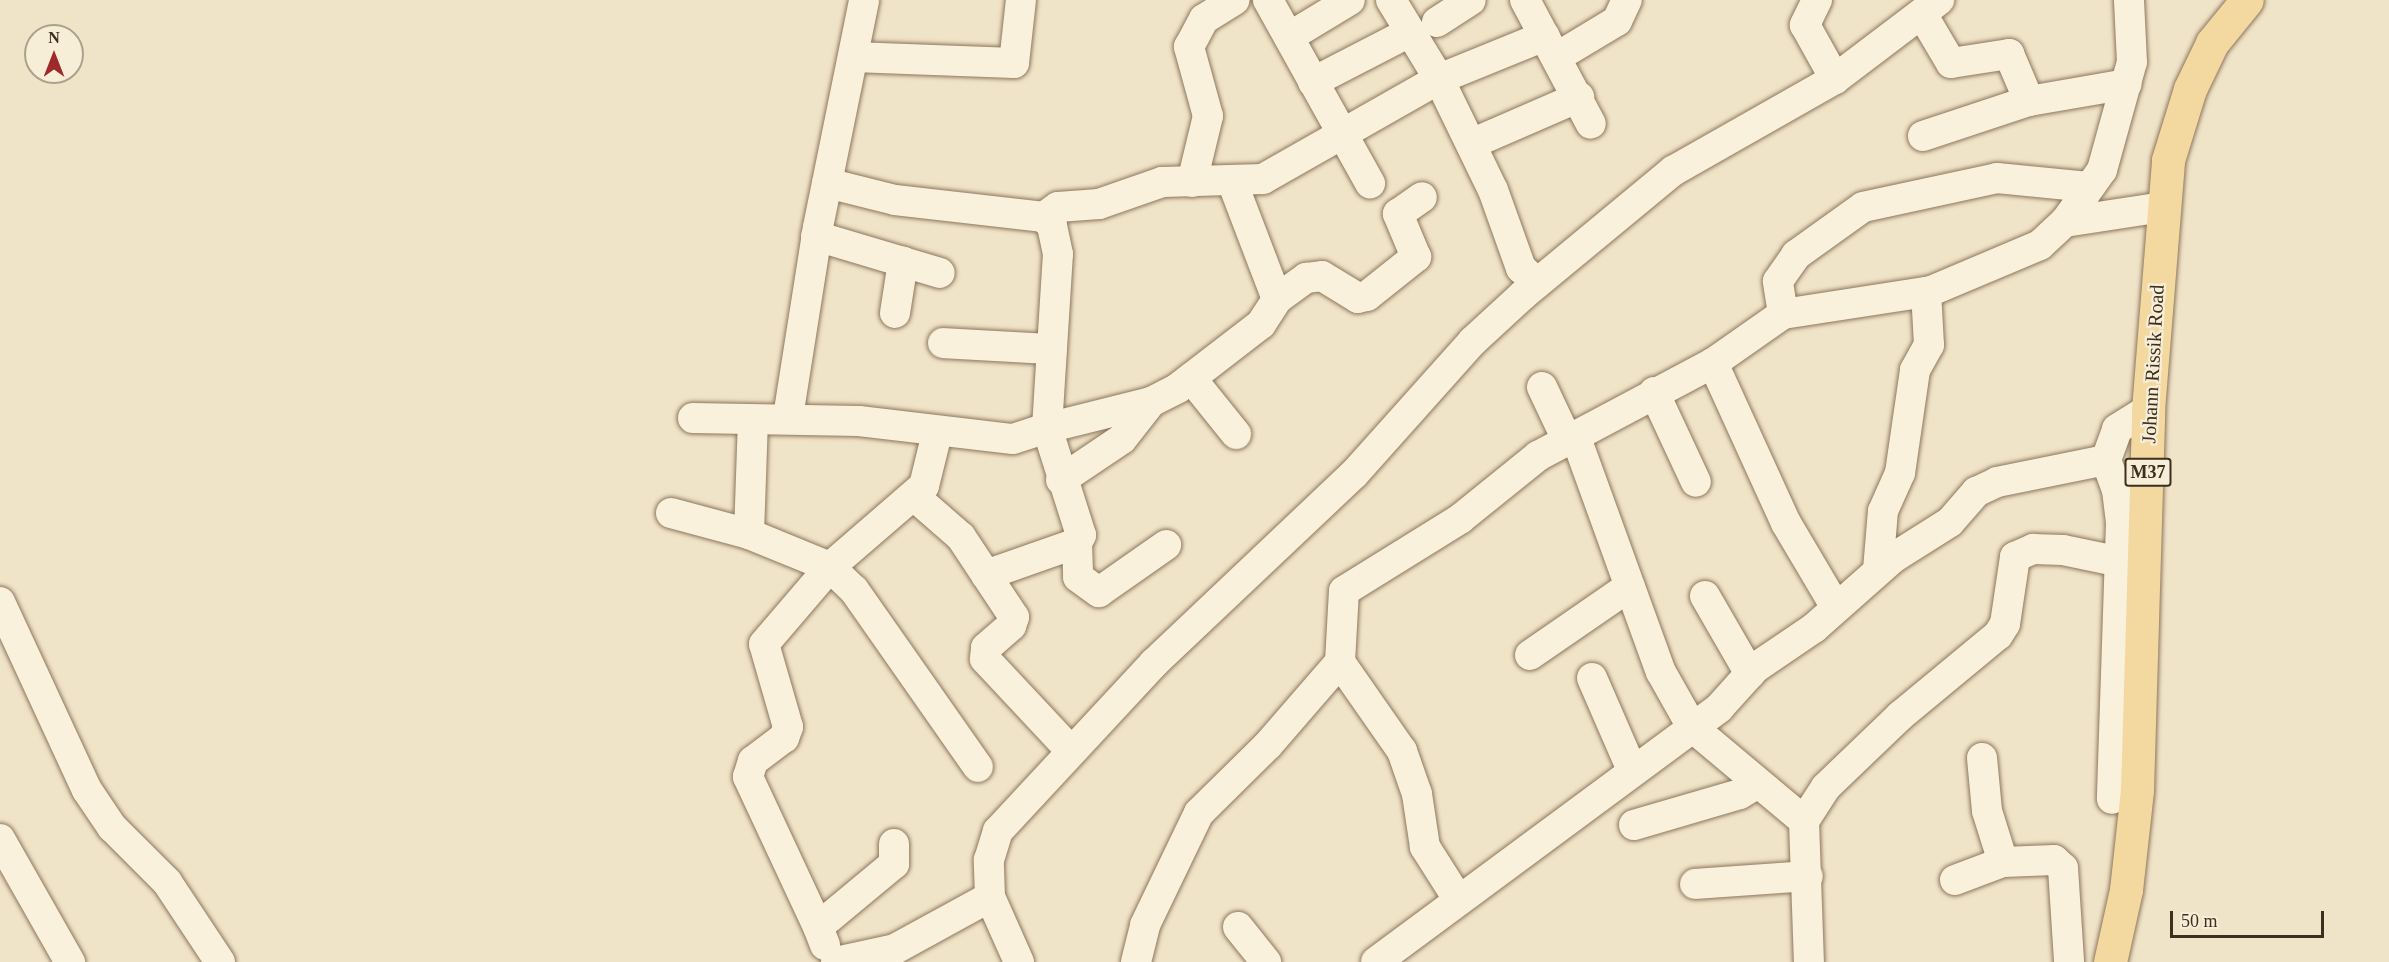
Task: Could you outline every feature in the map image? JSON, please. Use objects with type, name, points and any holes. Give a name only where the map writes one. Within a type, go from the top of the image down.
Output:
[{"type":"main road","name":"Johann Rissik Road","points":[[2110,962],[2126,890],[2137,790],[2148,410],[2168,160],[2190,89],[2212,43],[2244,3]]},
{"type":"street","points":[[788,417],[816,236],[864,0]]},
{"type":"street","points":[[853,57],[1014,63],[1021,0]]},
{"type":"street","points":[[1192,182],[1208,116],[1189,47],[1204,19],[1235,0]]},
{"type":"street","points":[[1268,0],[1341,136],[1370,183]]},
{"type":"street","points":[[1288,37],[1350,0]]},
{"type":"street","points":[[1391,0],[1424,27],[1439,79],[1511,233],[1521,268],[1537,283]]},
{"type":"street","points":[[1313,82],[1424,27],[1471,0]]},
{"type":"street","points":[[1471,144],[1585,110],[1525,0]]},
{"type":"street","points":[[827,183],[895,200],[1044,217],[1058,207],[1099,204],[1162,182],[1233,184],[1263,179],[1439,79],[1551,47],[1617,21],[1627,0]]},
{"type":"street","points":[[1817,0],[1805,25],[1835,78]]},
{"type":"street","points":[[1458,899],[1425,847],[1417,794],[1402,751],[1340,662],[1341,602],[1354,581],[1461,519],[1538,456],[1654,392],[1713,363],[1783,314],[1823,304],[1926,292],[2040,244],[2065,222],[2102,170],[2132,62],[2129,0]]},
{"type":"street","points":[[1019,962],[990,897],[989,860],[998,831],[1154,663],[1354,474],[1473,341],[1537,283],[1673,171],[1835,78],[1930,5],[1951,63],[2009,54],[2029,101]]},
{"type":"street","points":[[1923,136],[2029,101],[2127,84]]},
{"type":"street","points":[[1783,314],[1778,281],[1796,255],[1863,207],[1997,178],[2090,188]]},
{"type":"street","points":[[1233,184],[1277,298]]},
{"type":"street","points":[[693,418],[753,420],[788,417],[1013,439],[1047,428],[1151,402],[1191,378],[1261,324],[1277,298],[1317,276],[1358,298],[1367,296],[1416,257],[1398,214],[1422,197]]},
{"type":"street","points":[[2065,222],[2163,207]]},
{"type":"street","points":[[1044,217],[1057,235],[1047,428],[1061,480],[1081,535],[1077,543],[1078,577],[1099,592],[1166,545]]},
{"type":"street","points":[[816,236],[940,273]]},
{"type":"street","points":[[895,313],[903,262]]},
{"type":"street","points":[[1878,570],[1883,511],[1900,473],[1915,370],[1929,345],[1926,292]]},
{"type":"street","points":[[943,343],[1052,349]]},
{"type":"street","points":[[1713,363],[1786,523],[1835,606]]},
{"type":"street","points":[[1191,378],[1236,434]]},
{"type":"street","points":[[1542,387],[1571,438],[1630,586],[1661,672],[1692,727],[1804,821]]},
{"type":"street","points":[[1654,392],[1696,482]]},
{"type":"street","points":[[1061,480],[1122,439],[1151,402]]},
{"type":"street","points":[[2112,799],[2121,562],[2117,490],[2106,460],[2117,429],[2148,410]]},
{"type":"street","points":[[749,534],[753,420]]},
{"type":"street","points":[[831,962],[818,927],[748,777],[753,761],[784,738],[788,727],[764,644],[830,567],[924,486],[937,433]]},
{"type":"street","points":[[1376,962],[1632,770],[1719,708],[1750,674],[1814,628],[1835,606],[1878,570],[1950,522],[1984,487],[2106,460]]},
{"type":"street","points":[[914,496],[961,537],[1014,617],[1011,626],[986,648],[985,659],[1071,752]]},
{"type":"street","points":[[671,513],[749,534],[830,567],[854,590],[978,767]]},
{"type":"street","points":[[986,574],[1077,543]]},
{"type":"street","points":[[1809,962],[1808,876],[1804,821],[1826,787],[1900,716],[1998,635],[2005,624],[2015,557],[2033,549],[2063,550],[2121,562]]},
{"type":"street","points":[[1530,655],[1630,586]]},
{"type":"street","points":[[1705,596],[1750,674]]},
{"type":"street","points":[[0,602],[87,790],[112,827],[167,882],[220,962]]},
{"type":"street","points":[[1136,962],[1145,925],[1199,813],[1269,745],[1340,662]]},
{"type":"street","points":[[1592,678],[1632,770]]},
{"type":"street","points":[[1982,758],[1987,811],[2003,862]]},
{"type":"street","points":[[1634,825],[1740,794],[1758,783]]},
{"type":"street","points":[[0,839],[70,962]]},
{"type":"street","points":[[818,927],[894,864],[894,844]]},
{"type":"street","points":[[1955,880],[2003,862],[2054,860],[2063,868],[2069,962]]},
{"type":"street","points":[[1695,884],[1808,876]]},
{"type":"street","points":[[836,962],[895,949],[990,897]]},
{"type":"street","points":[[1238,927],[1266,962]]}]
